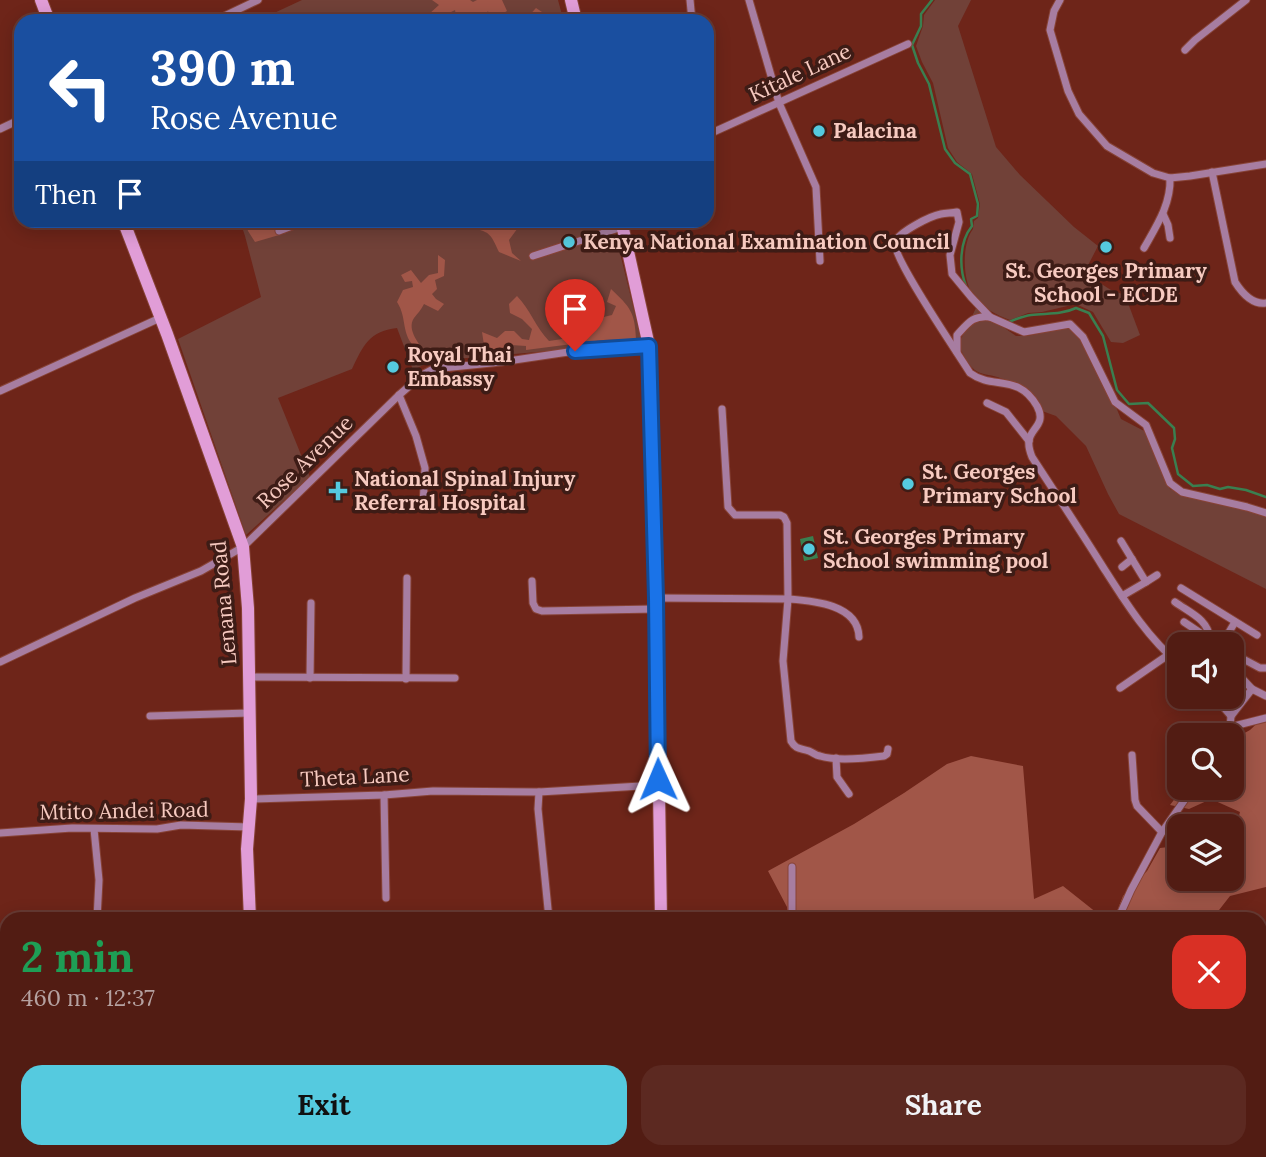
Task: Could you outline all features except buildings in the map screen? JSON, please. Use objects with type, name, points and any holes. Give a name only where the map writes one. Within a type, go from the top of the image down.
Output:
[{"type":"street","points":[[229,14],[258,0]]},
{"type":"street","points":[[749,0],[779,103],[816,187],[820,261]]},
{"type":"street","points":[[1060,0],[1050,30],[1068,91],[1079,114],[1107,146],[1153,173],[1170,178],[1266,164]]},
{"type":"street","points":[[1185,50],[1246,0]]},
{"type":"street","name":"Kitale Lane","points":[[714,132],[908,44]]},
{"type":"street","points":[[1212,172],[1234,282],[1253,302],[1266,303]]},
{"type":"street","points":[[1144,247],[1163,214],[1171,190],[1170,178]]},
{"type":"street","points":[[990,317],[952,274],[950,255],[959,222],[957,212],[939,214],[906,230],[896,239],[894,245],[924,302],[970,373],[975,377],[1013,384],[1024,390],[1033,400],[1040,411],[1039,426],[1028,441]]},
{"type":"street","points":[[1163,214],[1170,238]]},
{"type":"street","name":"Lenana Road","points":[[126,228],[243,547],[248,608],[250,713],[251,799],[247,849],[250,912]]},
{"type":"street","points":[[279,231],[288,228]]},
{"type":"street","points":[[533,256],[609,228]]},
{"type":"street","points":[[623,228],[649,346],[661,912]]},
{"type":"street","points":[[957,353],[957,335],[966,324],[979,316],[990,317],[1024,332],[1070,324],[1083,337],[1115,402],[1146,425],[1170,483],[1182,492],[1266,513]]},
{"type":"street","points":[[0,391],[160,318]]},
{"type":"street","name":"Rose Avenue","points":[[0,662],[135,598],[201,571],[243,547],[422,374],[433,369],[575,351],[649,346]]},
{"type":"street","points":[[399,395],[425,468],[423,505]]},
{"type":"street","points":[[987,403],[1006,412],[1028,441],[1032,457],[1122,596],[1146,632],[1167,654]]},
{"type":"street","points":[[722,409],[730,512],[735,515],[780,515],[787,523],[788,599],[783,661],[790,741],[799,749],[820,757],[884,756],[888,749]]},
{"type":"street","points":[[1121,541],[1146,582]]},
{"type":"street","points":[[1122,567],[1132,559]]},
{"type":"street","points":[[1122,596],[1157,575]]},
{"type":"street","points":[[405,678],[407,578]]},
{"type":"street","points":[[532,581],[533,603],[536,609],[542,611],[656,603],[788,599],[820,603],[843,612],[856,623],[859,638]]},
{"type":"street","points":[[1181,588],[1257,635]]},
{"type":"street","points":[[310,678],[311,603]]},
{"type":"street","points":[[1175,603],[1203,622],[1209,632]]},
{"type":"street","points":[[1184,622],[1199,632]]},
{"type":"street","points":[[1228,632],[1236,622]]},
{"type":"street","points":[[1120,688],[1167,656]]},
{"type":"street","points":[[1244,659],[1260,668],[1266,668]]},
{"type":"street","points":[[249,677],[455,678]]},
{"type":"street","points":[[1244,680],[1252,689],[1266,696]]},
{"type":"street","points":[[1229,723],[1231,716],[1252,689]]},
{"type":"street","points":[[1226,709],[1231,716]]},
{"type":"street","points":[[150,716],[250,713]]},
{"type":"street","points":[[1244,725],[1266,718]]},
{"type":"street","points":[[1132,755],[1137,806],[1162,832]]},
{"type":"street","points":[[836,758],[838,778],[849,794]]},
{"type":"street","points":[[548,912],[538,792],[658,785]]},
{"type":"street","name":"Theta Lane","points":[[251,799],[461,791],[538,792]]},
{"type":"street","points":[[384,795],[386,898]]},
{"type":"street","points":[[1121,912],[1162,832],[1185,800]]},
{"type":"street","name":"Mtito Andei Road","points":[[0,834],[60,829],[157,829],[181,825],[250,827]]},
{"type":"street","points":[[94,829],[99,880],[97,912]]},
{"type":"street","points":[[792,867],[792,912]]},
{"type":"shaded area","points":[[302,0],[558,0],[562,14],[272,14]]},
{"type":"shaded area","points":[[432,0],[502,0],[507,11],[502,14],[489,14],[488,11],[486,14],[456,14],[455,10],[447,14],[429,14],[439,5]]},
{"type":"shaded area","points":[[935,0],[971,0],[958,26],[996,147],[1020,175],[1074,227],[1098,246],[1084,273],[1111,290],[1125,295],[1140,335],[1123,343],[1111,342],[1093,312],[1076,304],[1028,313],[1010,320],[989,310],[973,295],[965,271],[965,252],[974,221],[978,218],[980,204],[972,174],[957,162],[948,148],[933,83],[916,46],[924,15]]},
{"type":"shaded area","points":[[536,8],[545,14],[530,14]]},
{"type":"shaded area","points":[[242,228],[614,228],[642,343],[432,361],[413,370],[397,328],[380,332],[368,341],[352,369],[278,398],[310,477],[246,535],[178,339],[261,297]]},
{"type":"shaded area","points":[[247,228],[285,228],[286,233],[255,242]]},
{"type":"shaded area","points":[[472,228],[518,228],[509,240],[512,253],[521,261],[499,252],[490,235]]},
{"type":"shaded area","points":[[438,255],[445,260],[444,276],[435,280],[437,289],[432,294],[444,304],[438,311],[424,304],[414,318],[412,327],[417,342],[426,355],[433,357],[419,362],[417,349],[408,338],[397,302],[403,290],[413,287],[412,281],[405,282],[401,275],[411,270],[421,283],[429,275],[438,273]]},
{"type":"shaded area","points":[[611,289],[630,311],[636,339],[603,340],[526,350],[526,346],[511,345],[496,350],[484,345],[482,332],[497,338],[505,331],[514,331],[522,339],[529,340],[532,329],[522,319],[510,313],[509,304],[517,296],[549,341],[569,338],[595,319],[612,315],[616,306],[607,302]]},
{"type":"shaded area","points":[[976,308],[1016,336],[1070,327],[1092,355],[1121,419],[1148,433],[1170,489],[1266,516],[1266,589],[1119,514],[1086,446],[1056,416],[1042,411],[1035,399],[1020,386],[978,372],[969,363],[958,345]]},
{"type":"shaded area","name":"St. Georges Primary School swimming pool","points":[[813,536],[818,558],[804,561],[800,539]]},
{"type":"shaded area","points":[[1266,715],[1266,887],[1230,896],[1217,912],[1117,912],[1123,896],[1147,871],[1160,848],[1167,847],[1167,891],[1244,891],[1244,814],[1213,800],[1244,800],[1244,733]]},
{"type":"shaded area","points":[[971,756],[1023,766],[1034,899],[1063,886],[1096,912],[787,912],[768,871],[854,824],[947,764]]},
{"type":"shaded area","points":[[1174,800],[1209,800],[1189,809],[1170,805]]},
{"type":"waterway","points":[[932,0],[921,14],[921,26],[912,45],[929,84],[945,149],[955,163],[970,174],[978,204],[977,216],[971,219],[972,226],[963,247],[961,263],[966,286]]},
{"type":"waterway","points":[[1007,321],[1076,308],[1089,313],[1103,336],[1117,390],[1129,404],[1148,403],[1174,428],[1172,448],[1178,474],[1193,486],[1207,485],[1220,489],[1228,487],[1266,497]]},
{"type":"place","name":"Palacina","points":[[819,131]]},
{"type":"place","name":"Kenya National Examination Council","points":[[569,242]]},
{"type":"place","name":"St. Georges Primary School - ECDE","points":[[1106,247]]},
{"type":"place","name":"Royal Thai Embassy","points":[[393,367]]},
{"type":"place","name":"St. Georges Primary School","points":[[908,484]]},
{"type":"place","name":"National Spinal Injury Referral Hospital","points":[[338,491]]},
{"type":"place","name":"St. Georges Primary School swimming pool","points":[[809,549]]},
{"type":"route","points":[[575,351],[649,346],[658,779]]}]
